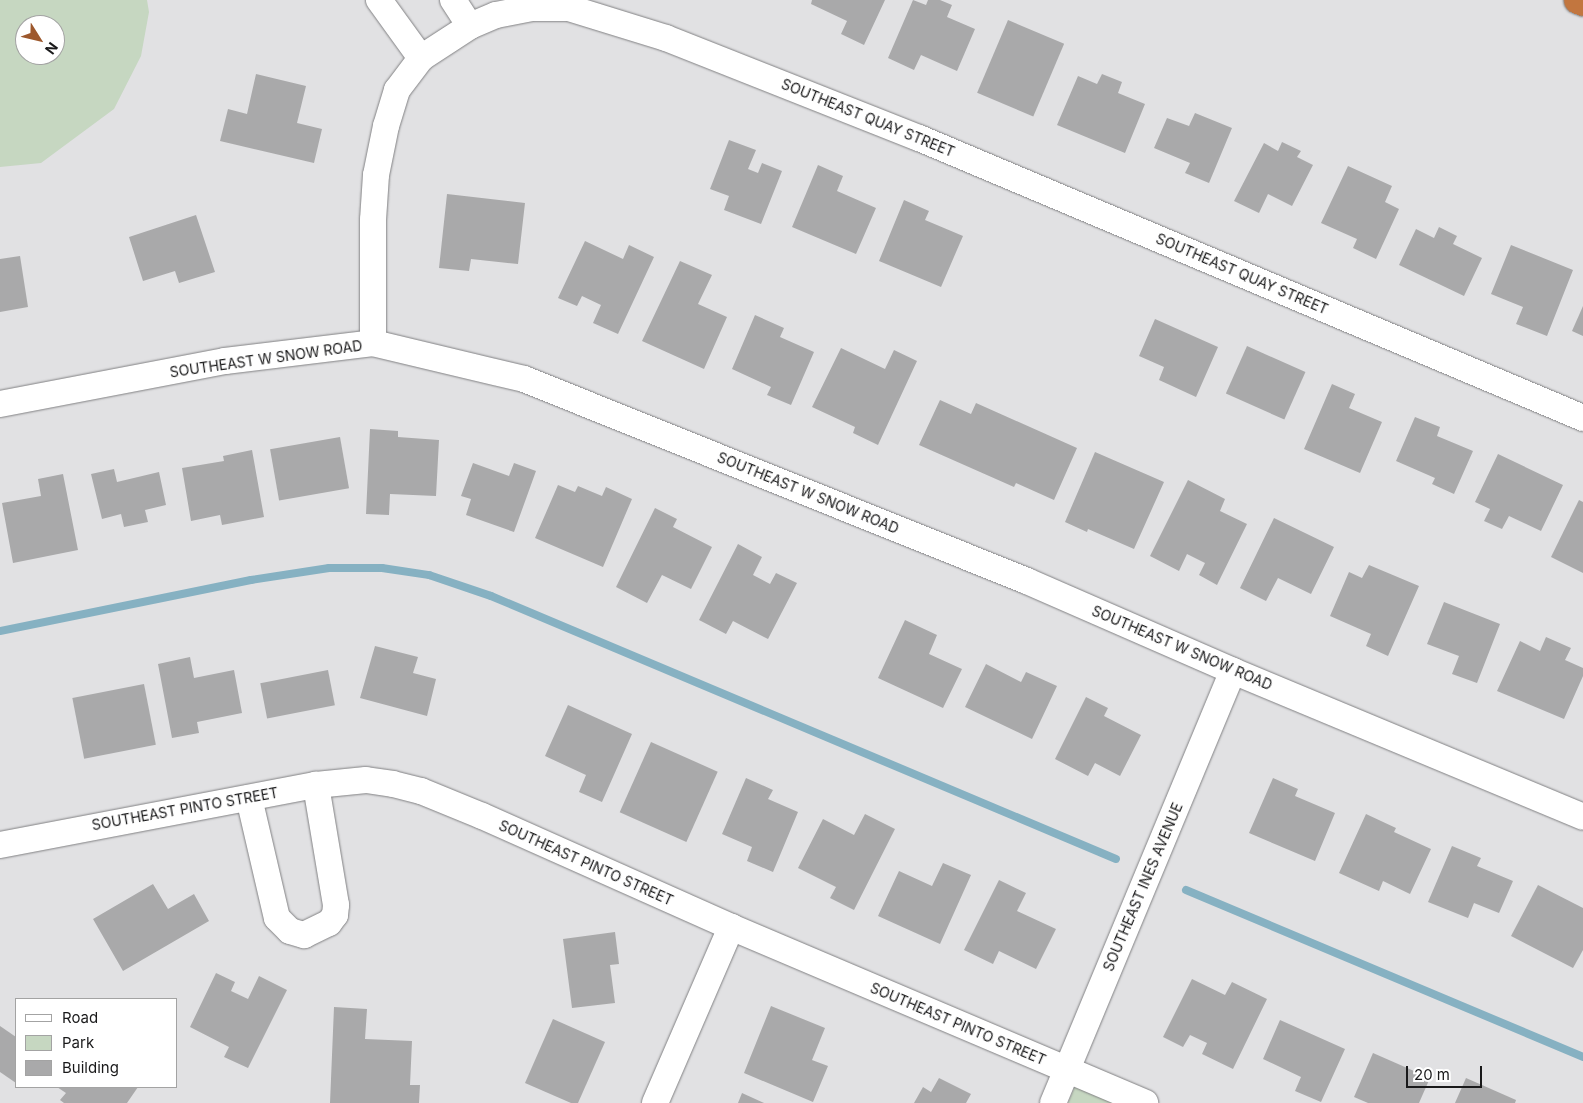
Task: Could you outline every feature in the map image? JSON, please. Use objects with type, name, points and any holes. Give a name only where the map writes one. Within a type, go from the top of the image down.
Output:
[{"type":"highway","points":[[1578,0],[1583,2]]},
{"type":"street","points":[[379,0],[420,58]]},
{"type":"street","points":[[453,0],[470,26]]},
{"type":"street","name":"SOUTHEAST QUAY STREET","points":[[373,344],[373,220],[376,175],[386,126],[397,90],[420,58],[470,26],[496,15],[533,8],[570,8],[666,38],[920,138],[1583,418]]},
{"type":"street","name":"SOUTHEAST W SNOW ROAD","points":[[0,404],[225,361],[373,344],[524,379],[1028,581],[1233,671],[1583,817]]},
{"type":"street","name":"SOUTHEAST INES AVENUE","points":[[1054,1103],[1233,671]]},
{"type":"street","name":"SOUTHEAST PINTO STREET","points":[[0,845],[316,785],[366,780],[393,784],[421,791],[731,927],[1145,1103]]},
{"type":"street","points":[[249,798],[275,912],[290,931],[304,935],[320,929],[329,923],[334,915],[336,905],[316,785]]},
{"type":"street","points":[[654,1103],[731,927]]},
{"type":"green space","points":[[0,0],[147,0],[149,12],[141,56],[114,109],[41,163],[0,167]]},
{"type":"green space","points":[[1075,1086],[1114,1103],[1068,1103]]},
{"type":"building","points":[[812,0],[885,0],[864,45],[841,34],[847,21],[811,4]]},
{"type":"building","points":[[913,0],[926,5],[928,0],[940,0],[952,5],[947,17],[975,29],[957,71],[921,55],[914,70],[888,58]]},
{"type":"building","points":[[1008,20],[1064,44],[1033,117],[977,93]]},
{"type":"building","points":[[256,74],[306,86],[297,123],[322,129],[314,163],[220,141],[228,109],[247,114]]},
{"type":"building","points":[[1102,74],[1122,82],[1118,93],[1145,104],[1125,153],[1057,125],[1078,76],[1097,84]]},
{"type":"building","points":[[1195,113],[1232,128],[1209,183],[1185,173],[1190,163],[1154,148],[1167,118],[1189,126]]},
{"type":"building","points":[[729,140],[756,150],[748,169],[758,173],[762,163],[782,171],[761,224],[724,210],[729,196],[710,189]]},
{"type":"building","points":[[1282,142],[1301,151],[1297,157],[1313,165],[1292,206],[1268,194],[1259,213],[1234,201],[1264,143],[1278,151]]},
{"type":"building","points":[[818,165],[843,176],[837,191],[876,208],[856,254],[792,227]]},
{"type":"building","points":[[1348,166],[1392,186],[1385,202],[1399,209],[1376,259],[1353,248],[1357,239],[1321,223]]},
{"type":"building","points":[[447,194],[525,203],[518,264],[471,259],[469,271],[439,268]]},
{"type":"building","points":[[904,200],[929,211],[925,220],[963,236],[941,287],[879,261]]},
{"type":"building","points":[[196,215],[215,272],[179,283],[175,271],[143,281],[129,237]]},
{"type":"building","points":[[1439,227],[1457,236],[1453,244],[1482,258],[1464,296],[1399,265],[1416,229],[1434,238]]},
{"type":"building","points":[[585,241],[623,259],[629,245],[654,257],[618,334],[593,323],[601,305],[582,296],[577,306],[558,298]]},
{"type":"building","points":[[1511,245],[1573,270],[1547,336],[1516,324],[1523,307],[1491,294]]},
{"type":"building","points":[[20,256],[28,307],[0,312],[0,259]]},
{"type":"building","points":[[680,261],[712,275],[698,304],[727,317],[704,369],[642,341]]},
{"type":"building","points":[[1583,306],[1583,336],[1572,331]]},
{"type":"building","points":[[755,315],[784,328],[780,337],[814,352],[791,405],[767,395],[771,387],[732,369]]},
{"type":"building","points":[[1155,319],[1218,347],[1196,397],[1159,380],[1164,367],[1139,356]]},
{"type":"building","points":[[1247,346],[1305,372],[1284,420],[1226,394]]},
{"type":"building","points":[[841,348],[885,369],[894,350],[917,361],[878,445],[853,433],[855,427],[812,407]]},
{"type":"building","points":[[1332,384],[1355,394],[1349,408],[1382,422],[1360,473],[1304,449]]},
{"type":"building","points":[[940,400],[971,414],[976,403],[1077,448],[1054,500],[1016,483],[1014,487],[919,445]]},
{"type":"building","points":[[1415,417],[1440,427],[1437,436],[1473,451],[1454,494],[1432,484],[1435,478],[1396,461]]},
{"type":"building","points":[[370,429],[398,431],[398,437],[439,440],[436,496],[390,494],[389,515],[366,514]]},
{"type":"building","points":[[340,437],[349,488],[279,501],[270,449]]},
{"type":"building","points":[[252,450],[264,517],[222,525],[220,515],[191,521],[182,468],[224,461],[223,456]]},
{"type":"building","points":[[1095,452],[1164,482],[1134,549],[1088,529],[1087,532],[1065,522]]},
{"type":"building","points":[[1498,454],[1563,485],[1541,531],[1509,516],[1502,529],[1484,521],[1490,509],[1475,502]]},
{"type":"building","points":[[473,463],[509,476],[514,463],[536,471],[514,532],[466,515],[471,499],[461,496]]},
{"type":"building","points":[[114,469],[117,482],[159,472],[166,505],[145,510],[148,522],[124,527],[121,514],[102,519],[91,474]]},
{"type":"building","points":[[63,474],[78,550],[13,563],[2,503],[41,496],[38,479]]},
{"type":"building","points":[[1188,480],[1225,499],[1220,511],[1247,524],[1217,585],[1199,575],[1205,563],[1187,554],[1179,571],[1150,556]]},
{"type":"building","points":[[558,485],[575,492],[578,486],[602,496],[606,487],[632,499],[603,567],[535,538]]},
{"type":"building","points":[[1579,500],[1583,502],[1583,573],[1551,557]]},
{"type":"building","points":[[655,508],[677,519],[673,527],[712,547],[691,589],[662,575],[647,603],[616,587]]},
{"type":"building","points":[[1274,518],[1334,547],[1311,594],[1278,578],[1266,601],[1240,588]]},
{"type":"building","points":[[738,544],[762,557],[753,575],[770,584],[776,573],[797,583],[768,639],[733,621],[726,634],[699,620]]},
{"type":"building","points":[[1369,565],[1419,586],[1388,656],[1366,646],[1371,634],[1330,616],[1349,572],[1362,578]]},
{"type":"building","points":[[1444,602],[1500,624],[1477,683],[1452,674],[1459,656],[1427,644]]},
{"type":"building","points":[[905,620],[937,635],[929,654],[962,669],[943,708],[878,678]]},
{"type":"building","points":[[1546,637],[1571,648],[1565,660],[1583,668],[1583,676],[1564,719],[1497,691],[1520,641],[1540,651]]},
{"type":"building","points":[[375,646],[418,657],[413,673],[436,679],[427,716],[360,698]]},
{"type":"building","points":[[190,657],[194,678],[234,670],[242,713],[197,722],[199,733],[172,738],[158,664]]},
{"type":"building","points":[[986,664],[1021,682],[1026,672],[1057,686],[1032,739],[965,707]]},
{"type":"building","points":[[328,670],[335,705],[267,719],[260,683]]},
{"type":"building","points":[[144,684],[156,745],[84,759],[72,698]]},
{"type":"building","points":[[1086,697],[1108,708],[1104,716],[1141,735],[1120,776],[1095,763],[1088,776],[1055,759]]},
{"type":"building","points":[[568,705],[632,734],[602,802],[579,792],[586,775],[545,756]]},
{"type":"building","points":[[651,742],[718,772],[686,842],[620,812]]},
{"type":"building","points":[[746,778],[773,790],[768,799],[798,812],[773,872],[747,861],[752,847],[722,834]]},
{"type":"building","points":[[1273,778],[1298,789],[1295,796],[1335,813],[1315,861],[1249,833]]},
{"type":"building","points":[[865,814],[895,829],[854,910],[830,898],[836,887],[798,868],[823,819],[854,835]]},
{"type":"building","points":[[1366,814],[1396,828],[1394,832],[1431,849],[1410,894],[1383,881],[1379,891],[1339,873]]},
{"type":"building","points":[[1452,846],[1481,858],[1477,866],[1513,881],[1499,913],[1474,903],[1468,918],[1428,902]]},
{"type":"building","points":[[943,863],[971,875],[940,944],[878,916],[899,871],[932,886]]},
{"type":"building","points":[[999,880],[1026,893],[1017,911],[1056,929],[1036,969],[999,951],[993,964],[964,950]]},
{"type":"building","points":[[153,884],[168,909],[194,894],[209,921],[123,971],[93,919]]},
{"type":"building","points":[[1538,885],[1583,908],[1583,950],[1573,968],[1511,936]]},
{"type":"building","points":[[615,932],[619,964],[610,965],[615,1003],[572,1008],[563,939]]},
{"type":"building","points":[[216,973],[235,982],[231,991],[248,999],[259,976],[287,990],[248,1068],[224,1057],[229,1047],[190,1027]]},
{"type":"building","points":[[1192,979],[1225,995],[1232,982],[1267,999],[1233,1069],[1202,1054],[1207,1043],[1190,1035],[1183,1047],[1163,1037]]},
{"type":"building","points":[[771,1006],[825,1028],[812,1060],[828,1066],[813,1102],[744,1073]]},
{"type":"building","points":[[334,1007],[367,1009],[365,1039],[412,1041],[410,1085],[420,1085],[419,1103],[330,1103]]},
{"type":"building","points":[[553,1019],[605,1042],[578,1103],[571,1103],[525,1083]]},
{"type":"building","points":[[1280,1020],[1345,1049],[1321,1102],[1295,1091],[1301,1077],[1263,1059]]},
{"type":"building","points":[[0,1026],[15,1036],[15,1082],[0,1072]]},
{"type":"building","points":[[1373,1053],[1430,1078],[1419,1103],[1368,1103],[1354,1097]]},
{"type":"building","points":[[939,1078],[971,1094],[966,1103],[914,1103],[923,1087],[931,1092]]},
{"type":"building","points":[[1466,1078],[1516,1100],[1515,1103],[1455,1103]]},
{"type":"building","points":[[58,1088],[137,1088],[127,1103],[64,1103],[60,1100],[66,1093]]},
{"type":"building","points":[[742,1093],[764,1103],[738,1103]]},
{"type":"waterway","points":[[0,631],[251,580],[329,568],[382,568],[429,575],[491,596],[1116,859]]},
{"type":"waterway","points":[[1186,890],[1583,1057]]}]
